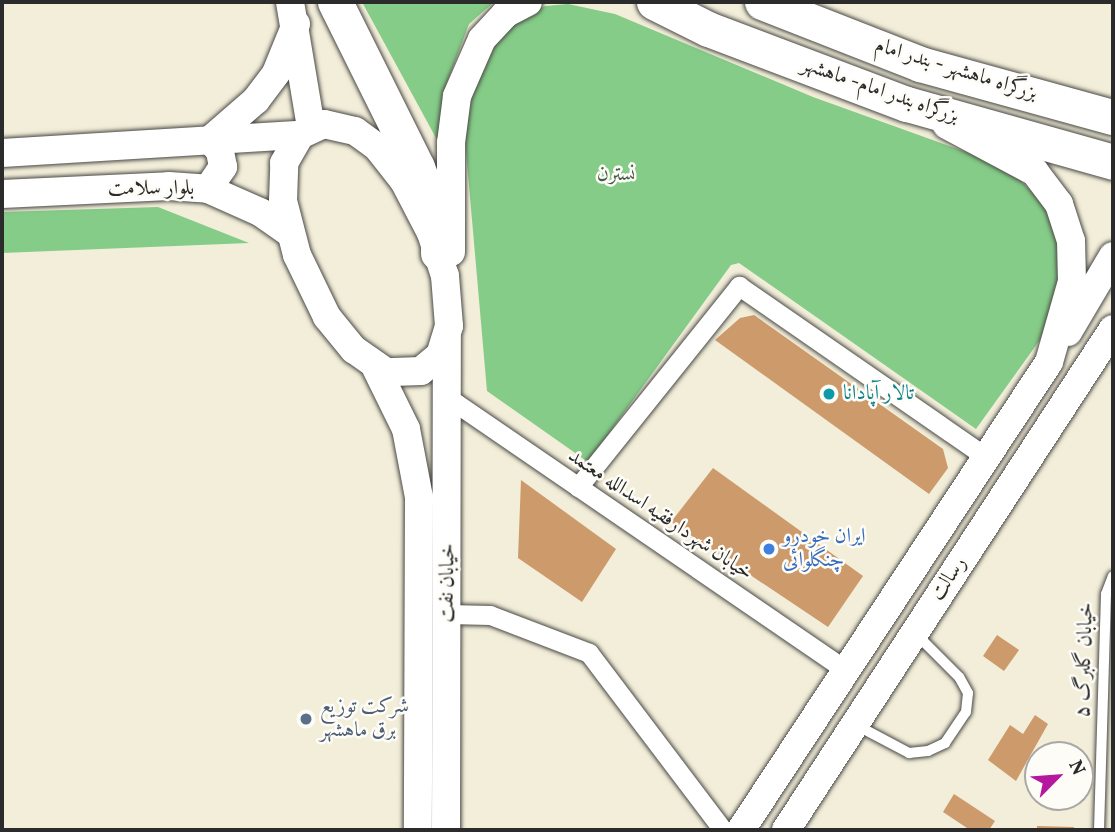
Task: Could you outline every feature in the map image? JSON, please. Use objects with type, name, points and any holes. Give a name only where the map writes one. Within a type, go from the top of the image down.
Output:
[{"type":"highway","points":[[335,2],[417,167],[438,224],[438,253]]},
{"type":"highway","name":"بزرگراه ماهشهر - بندر امام","points":[[762,2],[805,12],[920,64],[1113,117]]},
{"type":"highway","name":"بزرگراه بندر امام- ماهشهر","points":[[653,3],[708,29],[907,104],[1113,162]]},
{"type":"main road","points":[[449,297],[451,143],[457,96],[482,38],[505,15],[528,2]]},
{"type":"main road","points":[[293,13],[306,131],[287,153],[283,172],[290,233],[327,317],[354,350],[376,368],[396,375],[421,371],[439,355],[447,336]]},
{"type":"main road","points":[[208,189],[223,167],[220,151],[209,140],[256,100],[269,82],[293,13]]},
{"type":"main road","name":"رسالت","points":[[907,104],[1035,172],[1059,204],[1072,241],[1072,281],[1049,362]]},
{"type":"main road","name":"بلوار سلامت","points":[[2,152],[209,140],[346,127],[378,148],[410,191],[438,253],[449,297]]},
{"type":"main road","name":"بلوار سلامت","points":[[2,194],[169,186],[208,189],[260,212],[290,233]]},
{"type":"main road","name":"رسالت","points":[[741,830],[1049,362],[1113,256]]},
{"type":"main road","name":"خیابان نفت","points":[[446,830],[449,297]]},
{"type":"main road","name":"رسالت","points":[[786,830],[1113,329]]},
{"type":"main road","name":"خیابان نفت","points":[[376,368],[406,429],[419,497],[418,830]]},
{"type":"main road","points":[[420,614],[448,614]]},
{"type":"street","points":[[578,487],[739,286],[986,457]]},
{"type":"street","name":"خیابان شهردارفقیه اسدالله معتمد","points":[[450,399],[845,669]]},
{"type":"street","points":[[448,614],[490,615],[589,653],[723,830]]},
{"type":"lane","name":"خیابان گلبرگ ۵","points":[[1099,830],[1106,594],[1113,576]]},
{"type":"lane","points":[[855,724],[909,753],[945,743],[966,712],[968,693],[959,677],[913,632]]},
{"type":"lane","points":[[1102,704],[1113,705]]},
{"type":"lane","points":[[1100,810],[1113,810]]},
{"type":"green space","points":[[362,2],[494,2],[469,24],[442,96],[442,149]]},
{"type":"green space","name":"نسترن","points":[[568,4],[615,14],[813,97],[991,161],[1016,176],[1045,205],[1057,238],[1058,280],[1047,330],[976,429],[739,263],[731,265],[588,462],[487,391],[465,140],[471,101],[480,68],[497,40],[522,17],[545,6]]},
{"type":"green space","points":[[158,207],[249,243],[2,253],[2,212]]},
{"type":"building","name":"تالار آپادانا","points":[[754,315],[943,449],[948,468],[929,494],[715,340],[740,318]]},
{"type":"building","name":"ایران خودرو چنگلوائی","points":[[713,468],[863,576],[828,627],[671,522]]},
{"type":"building","points":[[521,480],[616,549],[582,602],[518,558]]},
{"type":"building","points":[[997,635],[1019,650],[1004,671],[983,656]]},
{"type":"building","points":[[1035,715],[1048,724],[1038,741],[1024,741],[1024,767],[1016,781],[988,760],[1010,725],[1023,734]]},
{"type":"building","points":[[954,794],[995,821],[989,830],[970,830],[943,812]]},
{"type":"building","points":[[1037,826],[1074,827],[1074,830],[1037,830]]},
{"type":"place","name":"تالار آپادانا","points":[[829,394]]},
{"type":"place","name":"ایران خودرو چنگلوائی","points":[[769,549]]},
{"type":"place","name":"شرکت توزیع برق ماهشهر","points":[[306,719]]}]
